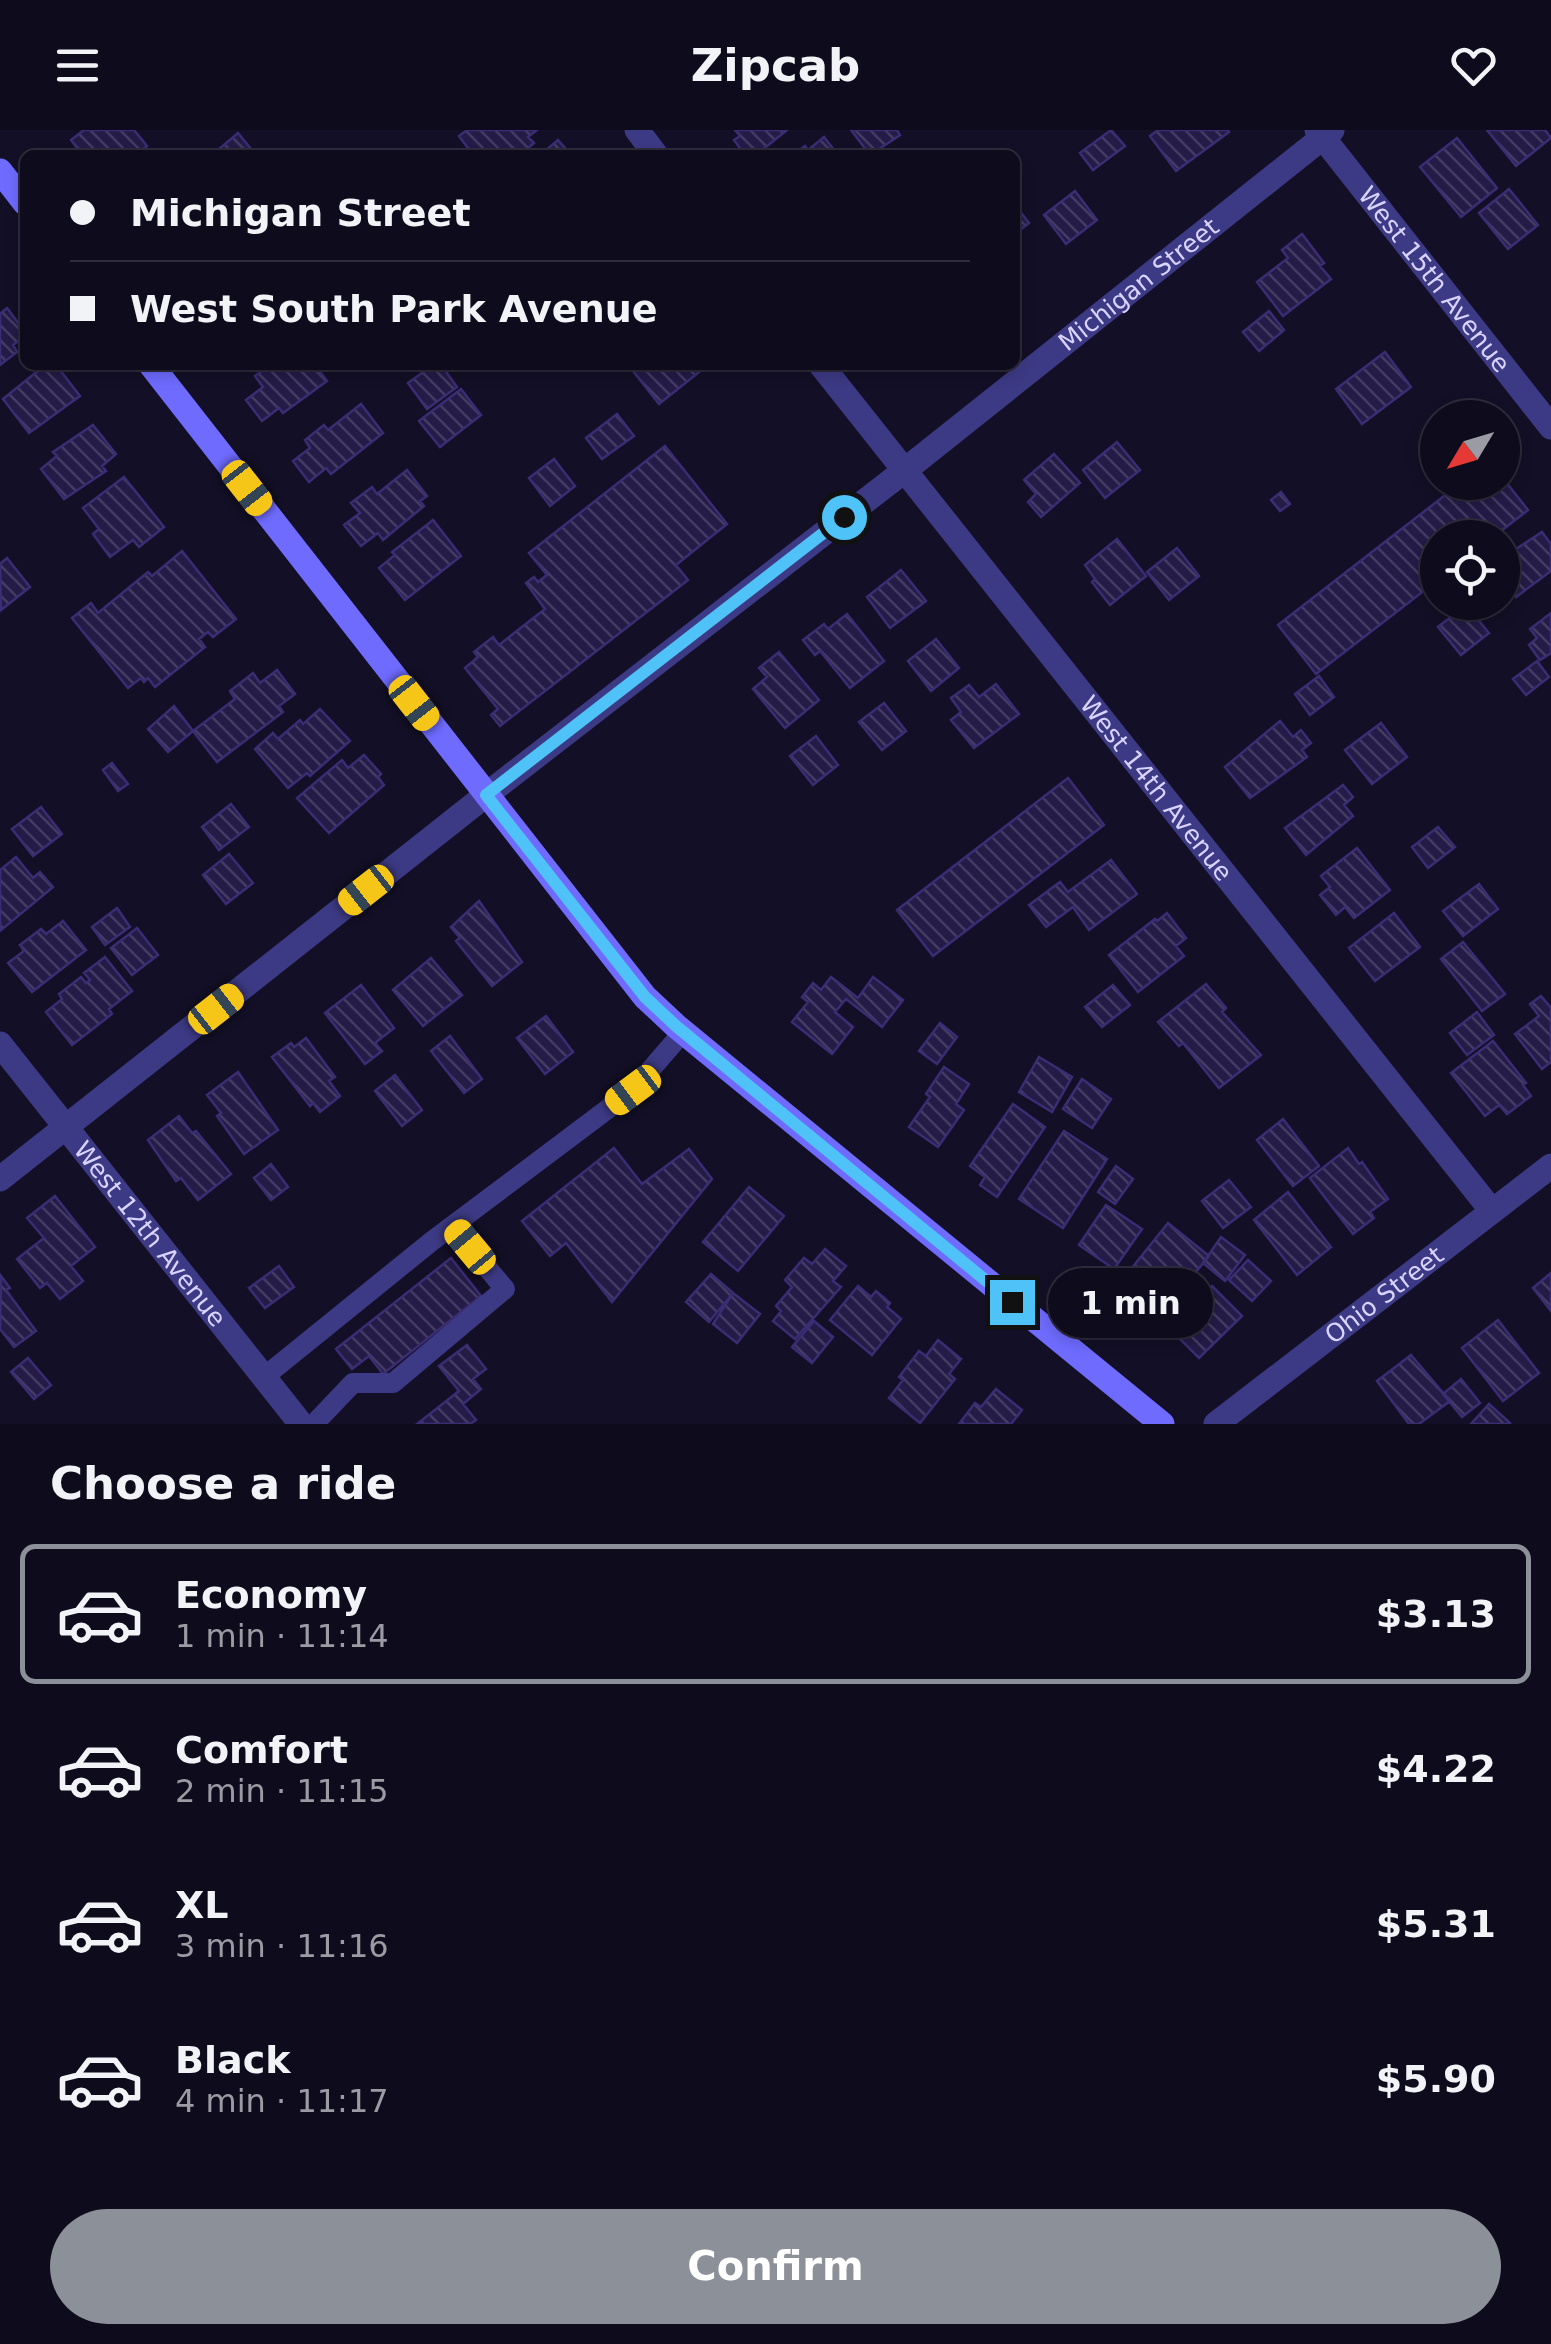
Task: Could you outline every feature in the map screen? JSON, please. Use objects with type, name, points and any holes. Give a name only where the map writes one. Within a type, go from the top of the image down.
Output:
[{"type":"main road","points":[[0,170],[20,196]]},
{"type":"main road","points":[[155,370],[645,997],[1162,1424]]},
{"type":"street","points":[[637,130],[652,150]]},
{"type":"street","name":"West 15th Avenue","points":[[1324,132],[1551,427]]},
{"type":"street","name":"Michigan Street","points":[[0,1179],[904,471],[1324,132]]},
{"type":"street","name":"West 14th Avenue","points":[[825,370],[1492,1211]]},
{"type":"street","name":"West 12th Avenue","points":[[0,1044],[301,1424]]},
{"type":"street","name":"Ohio Street","points":[[1216,1424],[1551,1166]]},
{"type":"lane","points":[[264,1377],[452,1226],[633,1090],[683,1032]]},
{"type":"lane","points":[[314,1424],[353,1384],[393,1384],[505,1289],[452,1226]]},
{"type":"building","points":[[84,130],[134,130],[147,146],[142,150],[74,150],[77,148],[71,140]]},
{"type":"building","points":[[467,130],[537,130],[528,137],[534,143],[526,150],[469,150],[459,136]]},
{"type":"building","points":[[735,130],[787,130],[762,150],[741,150],[734,140],[740,136]]},
{"type":"building","points":[[851,130],[897,130],[900,135],[878,150],[866,150]]},
{"type":"building","points":[[1111,130],[1125,146],[1093,170],[1080,153]]},
{"type":"building","points":[[1158,130],[1229,132],[1176,171],[1150,136]]},
{"type":"building","points":[[1487,130],[1545,130],[1551,138],[1516,166]]},
{"type":"building","points":[[238,133],[252,150],[218,150]]},
{"type":"building","points":[[824,137],[834,150],[808,150]]},
{"type":"building","points":[[1457,138],[1497,188],[1461,217],[1420,167]]},
{"type":"building","points":[[558,140],[567,150],[546,150]]},
{"type":"building","points":[[1509,189],[1538,225],[1508,249],[1479,213]]},
{"type":"building","points":[[1075,191],[1097,220],[1066,244],[1044,215]]},
{"type":"building","points":[[1020,211],[1029,223],[1020,230]]},
{"type":"building","points":[[1302,234],[1331,279],[1283,316],[1257,282],[1288,258],[1282,250]]},
{"type":"building","points":[[7,308],[20,325],[20,340],[13,345],[17,352],[0,365],[0,314]]},
{"type":"building","points":[[1269,311],[1284,330],[1259,351],[1243,332]]},
{"type":"building","points":[[1385,352],[1411,387],[1362,424],[1336,389]]},
{"type":"building","points":[[39,370],[60,370],[80,396],[29,433],[3,399]]},
{"type":"building","points":[[263,370],[319,370],[327,381],[283,413],[279,408],[262,421],[246,400],[263,387],[255,376]]},
{"type":"building","points":[[426,370],[445,370],[457,387],[427,409],[408,383]]},
{"type":"building","points":[[634,370],[702,370],[659,404]]},
{"type":"building","points":[[461,389],[481,415],[440,447],[419,421]]},
{"type":"building","points":[[361,404],[383,433],[331,474],[326,468],[309,482],[293,461],[310,448],[305,440],[324,425],[328,430]]},
{"type":"building","points":[[617,414],[634,436],[602,459],[586,438]]},
{"type":"building","points":[[93,425],[116,454],[102,466],[106,471],[64,499],[41,469],[57,456],[53,452]]},
{"type":"building","points":[[1117,442],[1140,470],[1105,498],[1083,470]]},
{"type":"building","points":[[665,446],[727,524],[676,565],[688,580],[500,726],[491,715],[498,709],[465,668],[478,657],[474,652],[493,637],[499,645],[545,609],[526,583],[534,577],[538,582],[547,575],[529,553]]},
{"type":"building","points":[[1054,454],[1080,483],[1041,517],[1028,502],[1036,494],[1024,480]]},
{"type":"building","points":[[554,459],[575,486],[550,506],[529,478]]},
{"type":"building","points":[[407,470],[427,496],[420,501],[424,506],[383,540],[378,533],[361,546],[344,525],[360,513],[351,503],[372,487],[377,494]]},
{"type":"building","points":[[124,477],[164,527],[139,547],[133,540],[110,557],[93,534],[99,529],[83,508]]},
{"type":"building","points":[[1281,492],[1290,504],[1280,511],[1271,500]]},
{"type":"building","points":[[1439,500],[1520,500],[1528,510],[1515,520],[1420,520],[1420,594],[1316,674],[1278,625]]},
{"type":"building","points":[[433,520],[461,556],[405,600],[379,568],[395,555],[392,552]]},
{"type":"building","points":[[1542,532],[1551,544],[1551,571],[1520,594],[1520,546]]},
{"type":"building","points":[[1117,539],[1146,576],[1110,605],[1092,582],[1095,579],[1085,565]]},
{"type":"building","points":[[1177,548],[1199,576],[1169,600],[1147,572]]},
{"type":"building","points":[[182,551],[236,619],[213,637],[208,632],[199,639],[205,647],[155,687],[148,678],[144,682],[141,678],[128,688],[72,618],[91,603],[98,613],[148,572],[152,576]]},
{"type":"building","points":[[7,558],[30,587],[1,610],[0,564]]},
{"type":"building","points":[[901,570],[926,601],[890,628],[867,597]]},
{"type":"building","points":[[1551,613],[1551,653],[1540,660],[1529,645],[1537,638],[1530,629]]},
{"type":"building","points":[[847,614],[884,661],[850,688],[820,651],[815,655],[803,640],[824,624],[828,629]]},
{"type":"building","points":[[1447,620],[1478,620],[1489,633],[1461,655],[1438,627]]},
{"type":"building","points":[[936,639],[959,668],[931,691],[908,661]]},
{"type":"building","points":[[779,652],[819,700],[785,728],[753,689],[767,677],[759,668]]},
{"type":"building","points":[[1537,661],[1549,677],[1526,695],[1513,679]]},
{"type":"building","points":[[277,670],[295,694],[279,706],[283,712],[217,762],[193,731],[235,699],[230,691],[253,673],[260,683]]},
{"type":"building","points":[[1319,676],[1334,697],[1310,715],[1295,694]]},
{"type":"building","points":[[996,684],[1019,714],[974,748],[951,720],[961,712],[951,698],[969,685],[979,697]]},
{"type":"building","points":[[884,703],[906,731],[882,750],[859,722]]},
{"type":"building","points":[[174,706],[193,731],[168,752],[148,729]]},
{"type":"building","points":[[320,709],[350,741],[310,776],[307,773],[288,788],[255,749],[273,733],[278,739]]},
{"type":"building","points":[[1280,721],[1293,737],[1301,730],[1311,743],[1302,750],[1307,757],[1250,798],[1225,767]]},
{"type":"building","points":[[1381,723],[1407,757],[1372,784],[1345,750]]},
{"type":"building","points":[[816,736],[838,765],[813,785],[790,756]]},
{"type":"building","points":[[364,755],[381,774],[378,777],[384,785],[329,833],[297,798],[342,760],[348,768]]},
{"type":"building","points":[[112,763],[128,784],[118,791],[103,770]]},
{"type":"building","points":[[1068,778],[1104,825],[933,956],[897,910]]},
{"type":"building","points":[[1343,785],[1353,797],[1344,805],[1353,816],[1306,855],[1285,828]]},
{"type":"building","points":[[231,804],[249,827],[219,850],[202,827]]},
{"type":"building","points":[[41,807],[62,834],[33,856],[12,829]]},
{"type":"building","points":[[1438,827],[1455,847],[1428,868],[1412,847]]},
{"type":"building","points":[[1357,848],[1390,890],[1354,918],[1345,907],[1336,915],[1320,895],[1330,887],[1321,876]]},
{"type":"building","points":[[229,854],[253,883],[226,904],[203,875]]},
{"type":"building","points":[[16,857],[33,878],[40,872],[53,887],[0,931],[0,870]]},
{"type":"building","points":[[1111,860],[1137,894],[1089,930],[1073,907],[1046,927],[1029,905],[1060,882],[1068,892]]},
{"type":"building","points":[[1479,884],[1498,909],[1463,936],[1443,911]]},
{"type":"building","points":[[479,901],[522,962],[492,986],[456,941],[460,938],[451,927]]},
{"type":"building","points":[[117,908],[130,927],[105,945],[92,927]]},
{"type":"building","points":[[1167,913],[1186,938],[1176,946],[1184,956],[1138,992],[1109,955]]},
{"type":"building","points":[[1394,913],[1420,947],[1375,981],[1349,948]]},
{"type":"building","points":[[63,921],[86,950],[32,992],[8,963],[24,951],[20,945],[41,929],[46,934]]},
{"type":"building","points":[[137,928],[158,955],[132,975],[111,948]]},
{"type":"building","points":[[1463,942],[1505,994],[1482,1011],[1441,959]]},
{"type":"building","points":[[105,957],[132,991],[109,1009],[112,1014],[72,1045],[46,1012],[62,999],[59,994],[81,977],[86,983],[90,980],[84,973]]},
{"type":"building","points":[[431,958],[462,995],[423,1026],[393,990]]},
{"type":"building","points":[[831,977],[858,998],[873,977],[903,1000],[882,1027],[846,999],[835,1012],[853,1027],[832,1054],[792,1022],[808,1002],[802,997],[813,983],[821,990]]},
{"type":"building","points":[[1206,984],[1226,1008],[1222,1012],[1261,1055],[1219,1088],[1183,1043],[1179,1046],[1158,1022]]},
{"type":"building","points":[[361,985],[394,1028],[375,1043],[382,1051],[365,1064],[325,1013]]},
{"type":"building","points":[[1113,985],[1130,1005],[1102,1027],[1085,1007]]},
{"type":"building","points":[[1541,996],[1551,1008],[1551,1062],[1542,1069],[1515,1034],[1539,1016],[1530,1004]]},
{"type":"building","points":[[1477,1012],[1494,1035],[1467,1055],[1450,1033]]},
{"type":"building","points":[[546,1016],[573,1052],[545,1074],[517,1038]]},
{"type":"building","points":[[940,1023],[957,1037],[937,1064],[919,1051]]},
{"type":"building","points":[[450,1036],[482,1079],[464,1093],[431,1051]]},
{"type":"building","points":[[306,1038],[335,1077],[329,1081],[340,1096],[320,1112],[313,1103],[310,1106],[272,1057]]},
{"type":"building","points":[[1493,1041],[1526,1083],[1523,1085],[1531,1096],[1507,1114],[1499,1105],[1485,1116],[1451,1073]]},
{"type":"building","points":[[1039,1057],[1072,1077],[1052,1112],[1019,1092]]},
{"type":"building","points":[[944,1067],[969,1084],[956,1104],[964,1110],[938,1147],[909,1127],[930,1097],[926,1094]]},
{"type":"building","points":[[238,1072],[278,1130],[244,1154],[207,1095]]},
{"type":"building","points":[[395,1075],[422,1110],[402,1126],[375,1091]]},
{"type":"building","points":[[1082,1079],[1111,1099],[1092,1128],[1063,1109]]},
{"type":"building","points":[[1013,1104],[1045,1127],[997,1197],[980,1185],[985,1177],[970,1166]]},
{"type":"building","points":[[179,1116],[231,1174],[198,1200],[181,1178],[176,1181],[148,1140]]},
{"type":"building","points":[[1283,1119],[1319,1166],[1293,1186],[1257,1140]]},
{"type":"building","points":[[1064,1131],[1107,1159],[1063,1228],[1019,1199]]},
{"type":"building","points":[[614,1148],[642,1184],[689,1149],[712,1179],[612,1302],[566,1243],[550,1256],[522,1221]]},
{"type":"building","points":[[1348,1148],[1388,1199],[1370,1212],[1374,1218],[1353,1234],[1310,1178]]},
{"type":"building","points":[[271,1164],[288,1187],[271,1200],[254,1178]]},
{"type":"building","points":[[1116,1166],[1133,1179],[1115,1204],[1098,1192]]},
{"type":"building","points":[[1229,1180],[1251,1207],[1223,1228],[1202,1201]]},
{"type":"building","points":[[749,1187],[784,1216],[738,1271],[703,1242]]},
{"type":"building","points":[[1288,1192],[1331,1247],[1297,1275],[1254,1220]]},
{"type":"building","points":[[55,1196],[95,1247],[71,1266],[83,1281],[60,1299],[47,1283],[40,1288],[17,1259],[44,1238],[27,1218]]},
{"type":"building","points":[[1106,1205],[1142,1229],[1114,1269],[1079,1245]]},
{"type":"building","points":[[1168,1223],[1209,1256],[1155,1318],[1121,1292],[1128,1282],[1123,1279]]},
{"type":"building","points":[[1221,1237],[1245,1255],[1225,1281],[1203,1263]]},
{"type":"building","points":[[825,1249],[846,1266],[833,1281],[841,1287],[795,1339],[773,1321],[781,1311],[776,1306],[792,1287],[785,1280],[804,1258],[812,1264]]},
{"type":"building","points":[[451,1258],[481,1296],[383,1374],[369,1356],[352,1369],[336,1349]]},
{"type":"building","points":[[1248,1260],[1271,1281],[1252,1301],[1229,1280]]},
{"type":"building","points":[[279,1266],[294,1287],[265,1308],[249,1288]]},
{"type":"building","points":[[1551,1273],[1551,1311],[1533,1288]]},
{"type":"building","points":[[711,1274],[733,1293],[709,1322],[686,1302]]},
{"type":"building","points":[[1,1276],[10,1288],[6,1290],[36,1331],[14,1347],[0,1329]]},
{"type":"building","points":[[858,1286],[871,1297],[876,1291],[901,1319],[872,1355],[830,1320]]},
{"type":"building","points":[[1212,1286],[1242,1316],[1199,1358],[1169,1328]]},
{"type":"building","points":[[733,1293],[760,1314],[737,1343],[713,1324]]},
{"type":"building","points":[[1498,1320],[1539,1373],[1503,1401],[1462,1348]]},
{"type":"building","points":[[814,1321],[833,1337],[812,1363],[792,1347]]},
{"type":"building","points":[[938,1340],[961,1359],[949,1374],[955,1379],[920,1423],[889,1398],[919,1351],[926,1356]]},
{"type":"building","points":[[467,1345],[486,1369],[473,1379],[481,1389],[463,1404],[476,1420],[470,1424],[417,1424],[459,1391],[439,1366]]},
{"type":"building","points":[[1411,1355],[1450,1401],[1419,1424],[1409,1424],[1377,1381]]},
{"type":"building","points":[[28,1358],[51,1385],[34,1399],[11,1372]]},
{"type":"building","points":[[1461,1379],[1480,1403],[1462,1417],[1443,1394]]},
{"type":"building","points":[[996,1389],[1022,1410],[1011,1424],[959,1424],[975,1403],[981,1407]]},
{"type":"building","points":[[1489,1404],[1510,1423],[1471,1424]]},
{"type":"route","points":[[844,517],[486,795],[645,997],[1012,1302]]}]
